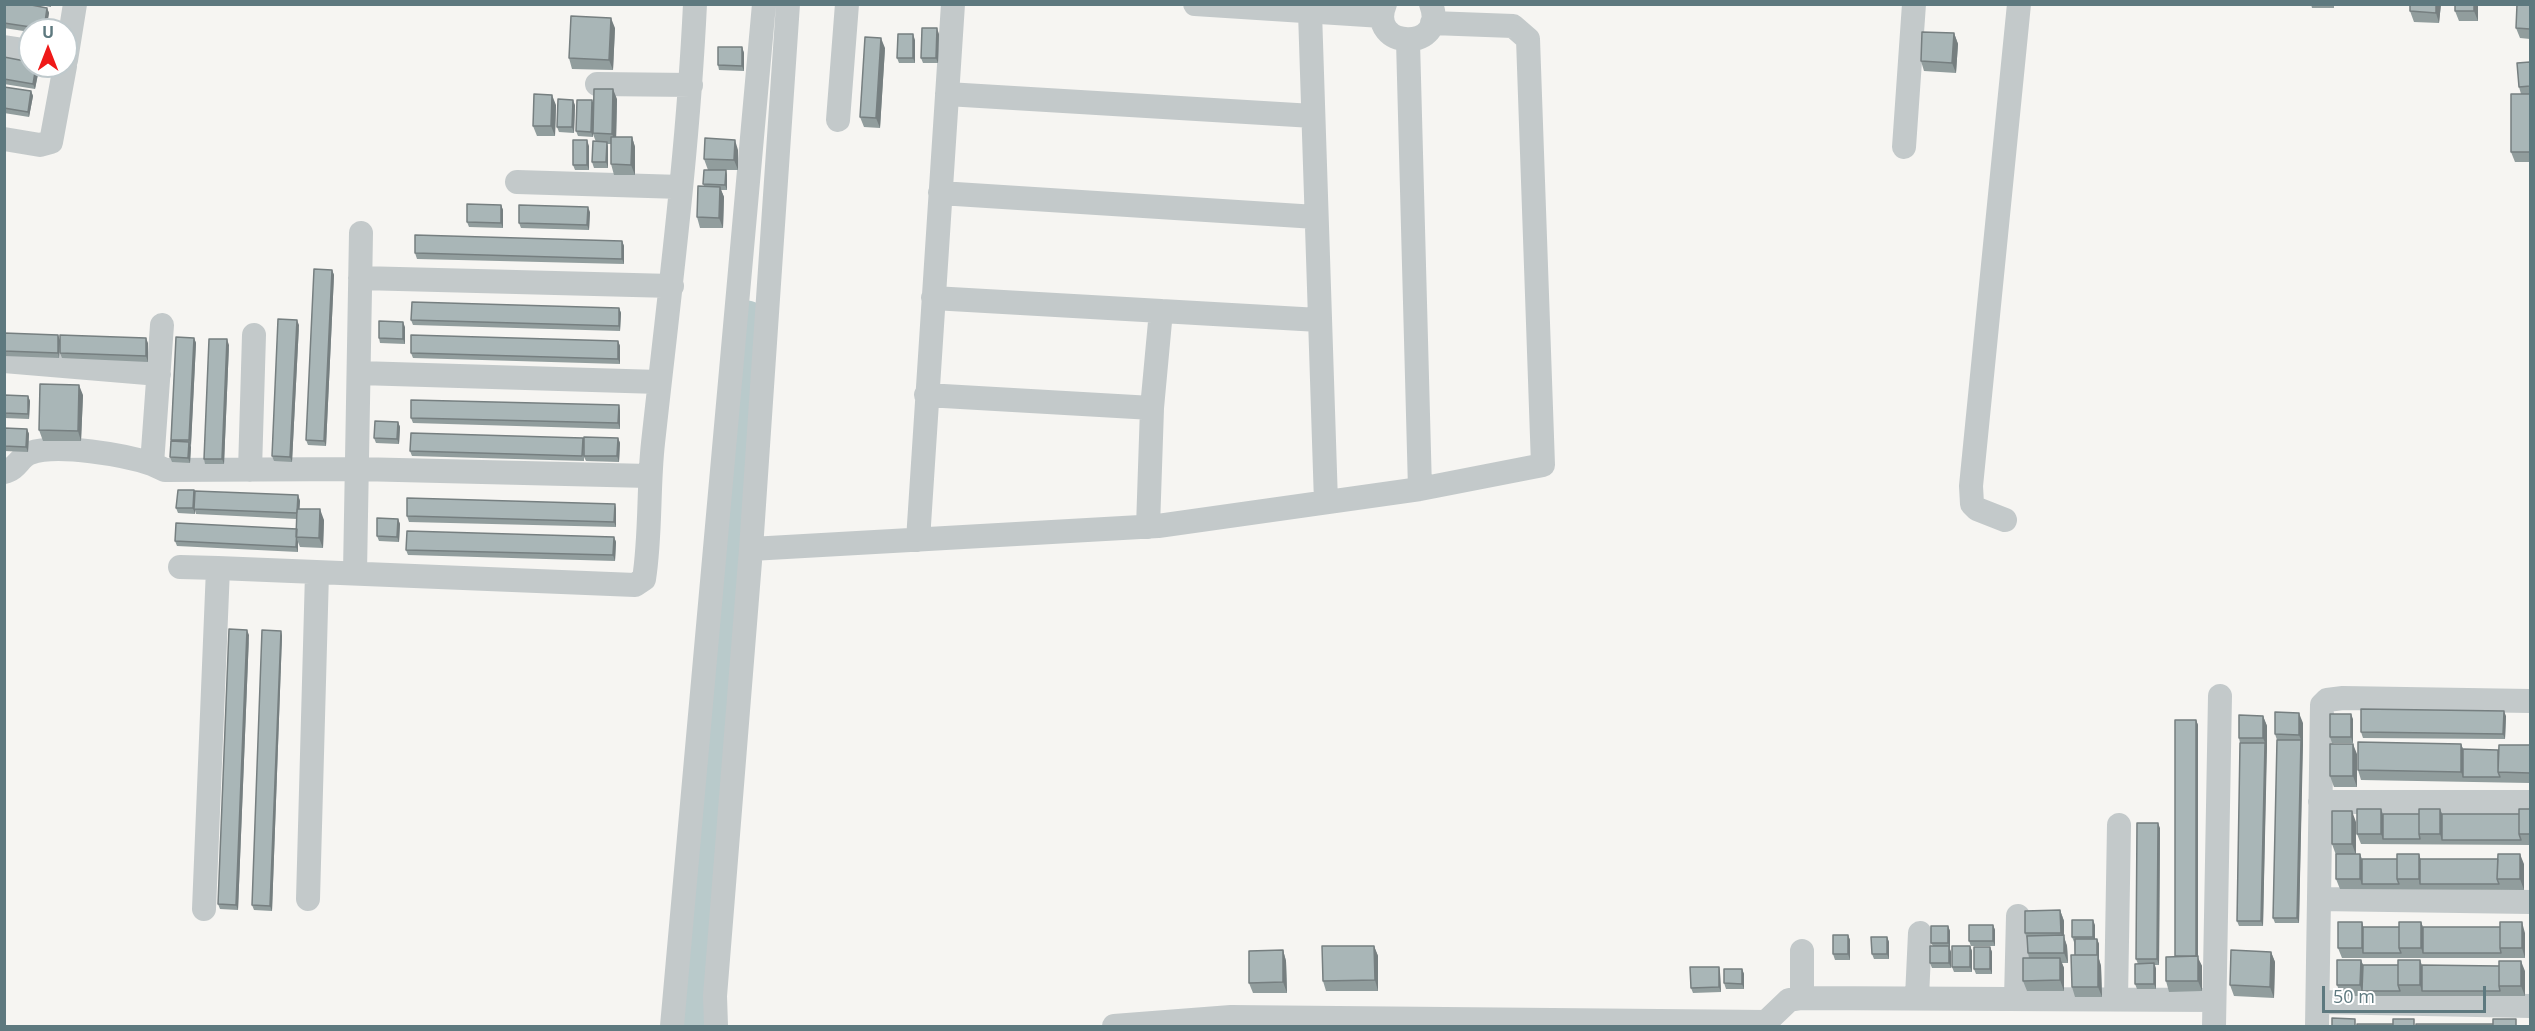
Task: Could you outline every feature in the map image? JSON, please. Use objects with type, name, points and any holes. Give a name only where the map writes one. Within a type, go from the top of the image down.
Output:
[{"type":"street","points":[[180,567],[317,573],[356,572],[635,585],[644,579],[649,476],[672,286],[691,85],[695,4]]},
{"type":"street","points":[[672,1026],[764,4]]},
{"type":"street","points":[[716,1026],[715,996],[751,549],[788,4]]},
{"type":"street","points":[[838,120],[847,4]]},
{"type":"street","points":[[918,540],[953,4]]},
{"type":"street","points":[[751,549],[1148,526],[1420,489],[1543,465],[1528,39],[1513,26],[1431,14],[1423,36],[1408,41],[1400,40],[1387,31],[1383,10],[1310,12],[1195,4]]},
{"type":"street","points":[[1904,147],[1914,4]]},
{"type":"street","points":[[2004,520],[1977,509],[1972,504],[1971,486],[2019,4]]},
{"type":"street","points":[[1310,12],[1326,502]]},
{"type":"street","points":[[1408,41],[1420,489]]},
{"type":"street","points":[[4,138],[40,145],[51,142],[63,78]]},
{"type":"street","points":[[597,84],[691,85]]},
{"type":"street","points":[[947,93],[1313,116]]},
{"type":"street","points":[[517,182],[681,187]]},
{"type":"street","points":[[940,193],[1316,217]]},
{"type":"street","points":[[356,572],[361,233]]},
{"type":"street","points":[[360,278],[672,286]]},
{"type":"street","points":[[933,298],[1319,320]]},
{"type":"street","points":[[1148,526],[1152,408],[1161,311]]},
{"type":"street","points":[[152,464],[162,325]]},
{"type":"street","points":[[250,470],[254,335]]},
{"type":"street","points":[[4,361],[159,374]]},
{"type":"street","points":[[359,373],[659,382]]},
{"type":"street","points":[[926,395],[1152,408]]},
{"type":"street","points":[[4,472],[14,470],[29,454],[43,451],[109,454],[152,464],[165,470],[357,469],[649,476]]},
{"type":"street","points":[[204,909],[218,568]]},
{"type":"street","points":[[308,899],[317,573]]},
{"type":"street","points":[[2214,1026],[2220,696]]},
{"type":"street","points":[[2317,1026],[2320,713],[2327,700],[2343,698],[2530,701]]},
{"type":"street","points":[[2320,802],[2530,802]]},
{"type":"street","points":[[2116,999],[2120,825]]},
{"type":"street","points":[[2319,899],[2530,902]]},
{"type":"street","points":[[2016,999],[2018,916]]},
{"type":"street","points":[[1917,997],[1920,933]]},
{"type":"street","points":[[1802,951],[1802,998]]},
{"type":"street","points":[[1114,1026],[1230,1022],[1765,1024],[1790,1000],[1802,998],[2213,1000]]},
{"type":"street","points":[[2318,1002],[2530,1006]]},
{"type":"shaded area","points":[[770,5],[692,1026],[672,1026]]},
{"type":"building","points":[[4,4],[26,4],[47,8],[46,18],[18,18],[18,25],[4,23]]},
{"type":"building","points":[[2410,4],[2436,4],[2436,13],[2410,11]]},
{"type":"building","points":[[2455,4],[2474,4],[2474,11],[2455,11]]},
{"type":"building","points":[[2517,4],[2530,4],[2530,29],[2516,28]]},
{"type":"building","points":[[571,16],[611,18],[609,60],[569,58]]},
{"type":"building","points":[[922,28],[937,28],[936,58],[921,58]]},
{"type":"building","points":[[1922,32],[1954,33],[1952,63],[1921,61]]},
{"type":"building","points":[[898,34],[913,34],[913,58],[897,58]]},
{"type":"building","points":[[865,37],[881,38],[876,118],[860,117]]},
{"type":"building","points":[[718,47],[742,47],[742,66],[718,65]]},
{"type":"building","points":[[4,57],[18,60],[18,78],[34,78],[33,84],[4,79]]},
{"type":"building","points":[[2530,62],[2530,86],[2519,87],[2517,63]]},
{"type":"building","points":[[4,87],[31,91],[28,112],[4,108]]},
{"type":"building","points":[[594,89],[613,89],[612,134],[593,133]]},
{"type":"building","points":[[534,94],[552,95],[551,126],[533,126]]},
{"type":"building","points":[[2511,94],[2530,94],[2530,152],[2511,152]]},
{"type":"building","points":[[558,99],[573,100],[572,127],[557,127]]},
{"type":"building","points":[[577,100],[592,100],[591,132],[576,131]]},
{"type":"building","points":[[611,137],[632,137],[631,165],[611,164]]},
{"type":"building","points":[[705,138],[735,140],[734,160],[704,159]]},
{"type":"building","points":[[573,140],[587,140],[587,165],[573,165]]},
{"type":"building","points":[[593,141],[607,142],[606,162],[592,162]]},
{"type":"building","points":[[704,170],[726,170],[725,185],[703,184]]},
{"type":"building","points":[[698,186],[720,187],[719,218],[697,217]]},
{"type":"building","points":[[467,204],[501,205],[501,223],[467,222]]},
{"type":"building","points":[[519,205],[588,207],[587,225],[519,223]]},
{"type":"building","points":[[415,235],[622,241],[622,259],[415,253]]},
{"type":"building","points":[[314,269],[332,270],[324,441],[306,440]]},
{"type":"building","points":[[412,302],[619,308],[619,326],[411,320]]},
{"type":"building","points":[[278,319],[297,320],[290,457],[272,456]]},
{"type":"building","points":[[379,321],[403,322],[403,339],[379,338]]},
{"type":"building","points":[[4,333],[58,335],[58,353],[4,351]]},
{"type":"building","points":[[60,335],[146,338],[146,356],[60,353]]},
{"type":"building","points":[[411,335],[618,341],[618,359],[411,353]]},
{"type":"building","points":[[176,337],[194,338],[189,440],[171,440]]},
{"type":"building","points":[[209,339],[227,339],[222,459],[204,459]]},
{"type":"building","points":[[40,384],[79,385],[78,431],[39,430]]},
{"type":"building","points":[[4,395],[28,396],[28,414],[4,413]]},
{"type":"building","points":[[411,400],[619,405],[618,423],[411,418]]},
{"type":"building","points":[[375,421],[398,422],[397,439],[374,438]]},
{"type":"building","points":[[4,428],[27,429],[26,447],[4,446]]},
{"type":"building","points":[[411,433],[583,438],[582,456],[410,451]]},
{"type":"building","points":[[584,437],[618,438],[617,456],[584,456]]},
{"type":"building","points":[[171,441],[189,442],[188,458],[170,457]]},
{"type":"building","points":[[178,490],[194,490],[193,508],[176,508]]},
{"type":"building","points":[[195,491],[298,495],[297,513],[194,509]]},
{"type":"building","points":[[407,498],[615,504],[614,522],[407,516]]},
{"type":"building","points":[[297,509],[320,509],[319,538],[296,537]]},
{"type":"building","points":[[377,518],[398,519],[397,537],[377,536]]},
{"type":"building","points":[[176,523],[297,529],[296,547],[175,541]]},
{"type":"building","points":[[407,531],[614,537],[613,555],[406,550]]},
{"type":"building","points":[[229,629],[247,630],[236,905],[218,904]]},
{"type":"building","points":[[262,630],[281,631],[270,906],[252,905]]},
{"type":"building","points":[[2361,709],[2504,711],[2503,734],[2361,732]]},
{"type":"building","points":[[2275,712],[2299,713],[2299,735],[2275,734]]},
{"type":"building","points":[[2330,714],[2351,714],[2351,737],[2330,737]]},
{"type":"building","points":[[2239,715],[2263,716],[2263,738],[2239,738]]},
{"type":"building","points":[[2175,720],[2196,720],[2196,956],[2175,956]]},
{"type":"building","points":[[2277,740],[2301,740],[2297,918],[2273,918]]},
{"type":"building","points":[[2358,742],[2461,744],[2461,772],[2358,770]]},
{"type":"building","points":[[2240,743],[2265,743],[2261,921],[2237,921]]},
{"type":"building","points":[[2330,744],[2353,744],[2353,776],[2330,776]]},
{"type":"building","points":[[2499,745],[2530,745],[2530,773],[2498,772]]},
{"type":"building","points":[[2463,749],[2498,750],[2500,777],[2463,777]]},
{"type":"building","points":[[2357,809],[2381,809],[2381,834],[2357,834]]},
{"type":"building","points":[[2419,809],[2440,809],[2440,834],[2419,834]]},
{"type":"building","points":[[2519,809],[2530,809],[2530,834],[2519,834]]},
{"type":"building","points":[[2332,811],[2352,811],[2352,844],[2332,844]]},
{"type":"building","points":[[2383,814],[2419,814],[2420,839],[2383,839]]},
{"type":"building","points":[[2442,814],[2519,814],[2521,840],[2442,840]]},
{"type":"building","points":[[2137,823],[2158,823],[2157,959],[2136,959]]},
{"type":"building","points":[[2336,854],[2360,854],[2360,879],[2336,879]]},
{"type":"building","points":[[2397,854],[2419,854],[2419,879],[2397,879]]},
{"type":"building","points":[[2498,854],[2520,854],[2520,879],[2497,879]]},
{"type":"building","points":[[2362,859],[2397,859],[2399,884],[2362,884]]},
{"type":"building","points":[[2420,859],[2498,859],[2499,884],[2420,884]]},
{"type":"building","points":[[2060,910],[2061,933],[2025,933],[2025,911]]},
{"type":"building","points":[[2072,920],[2093,920],[2093,937],[2072,937]]},
{"type":"building","points":[[2338,922],[2362,922],[2362,948],[2338,948]]},
{"type":"building","points":[[2399,922],[2421,922],[2421,948],[2399,948]]},
{"type":"building","points":[[2500,922],[2522,922],[2522,948],[2500,948]]},
{"type":"building","points":[[1969,925],[1993,925],[1993,941],[1969,941]]},
{"type":"building","points":[[1931,926],[1948,926],[1948,943],[1931,943]]},
{"type":"building","points":[[2363,927],[2399,927],[2401,953],[2363,953]]},
{"type":"building","points":[[2423,927],[2500,927],[2501,953],[2423,953]]},
{"type":"building","points":[[1833,935],[1848,935],[1848,954],[1833,954]]},
{"type":"building","points":[[2064,935],[2064,953],[2028,953],[2027,936]]},
{"type":"building","points":[[1871,937],[1887,937],[1887,954],[1872,954]]},
{"type":"building","points":[[2075,939],[2097,939],[2097,955],[2075,955]]},
{"type":"building","points":[[1322,946],[1374,946],[1375,980],[1323,981]]},
{"type":"building","points":[[1930,946],[1949,946],[1949,963],[1930,963]]},
{"type":"building","points":[[1952,946],[1970,946],[1970,967],[1952,967]]},
{"type":"building","points":[[1974,947],[1990,947],[1990,969],[1974,969]]},
{"type":"building","points":[[1283,950],[1283,982],[1249,983],[1249,951]]},
{"type":"building","points":[[2231,950],[2271,952],[2270,987],[2230,985]]},
{"type":"building","points":[[2071,955],[2098,955],[2098,987],[2072,987]]},
{"type":"building","points":[[2198,956],[2198,981],[2166,981],[2166,957]]},
{"type":"building","points":[[2023,958],[2060,958],[2060,980],[2023,981]]},
{"type":"building","points":[[2337,960],[2361,960],[2360,985],[2337,985]]},
{"type":"building","points":[[2398,960],[2420,960],[2420,985],[2398,985]]},
{"type":"building","points":[[2499,961],[2521,961],[2521,986],[2499,986]]},
{"type":"building","points":[[2154,963],[2154,984],[2135,984],[2135,964]]},
{"type":"building","points":[[2363,965],[2398,965],[2400,991],[2362,991]]},
{"type":"building","points":[[2422,965],[2499,966],[2500,991],[2422,991]]},
{"type":"building","points":[[1690,967],[1719,967],[1719,987],[1691,988]]},
{"type":"building","points":[[1724,969],[1742,969],[1742,984],[1724,983]]},
{"type":"building","points":[[2332,1018],[2355,1019],[2355,1026],[2332,1026]]},
{"type":"building","points":[[2393,1019],[2414,1019],[2414,1026],[2393,1026]]},
{"type":"building","points":[[2493,1019],[2516,1019],[2516,1026],[2493,1026]]},
{"type":"building","points":[[2357,1024],[2393,1024],[2393,1026],[2357,1026]]},
{"type":"building","points":[[2416,1024],[2493,1024],[2493,1026],[2416,1026]]},
{"type":"waterway","points":[[692,1026],[747,320]]}]
